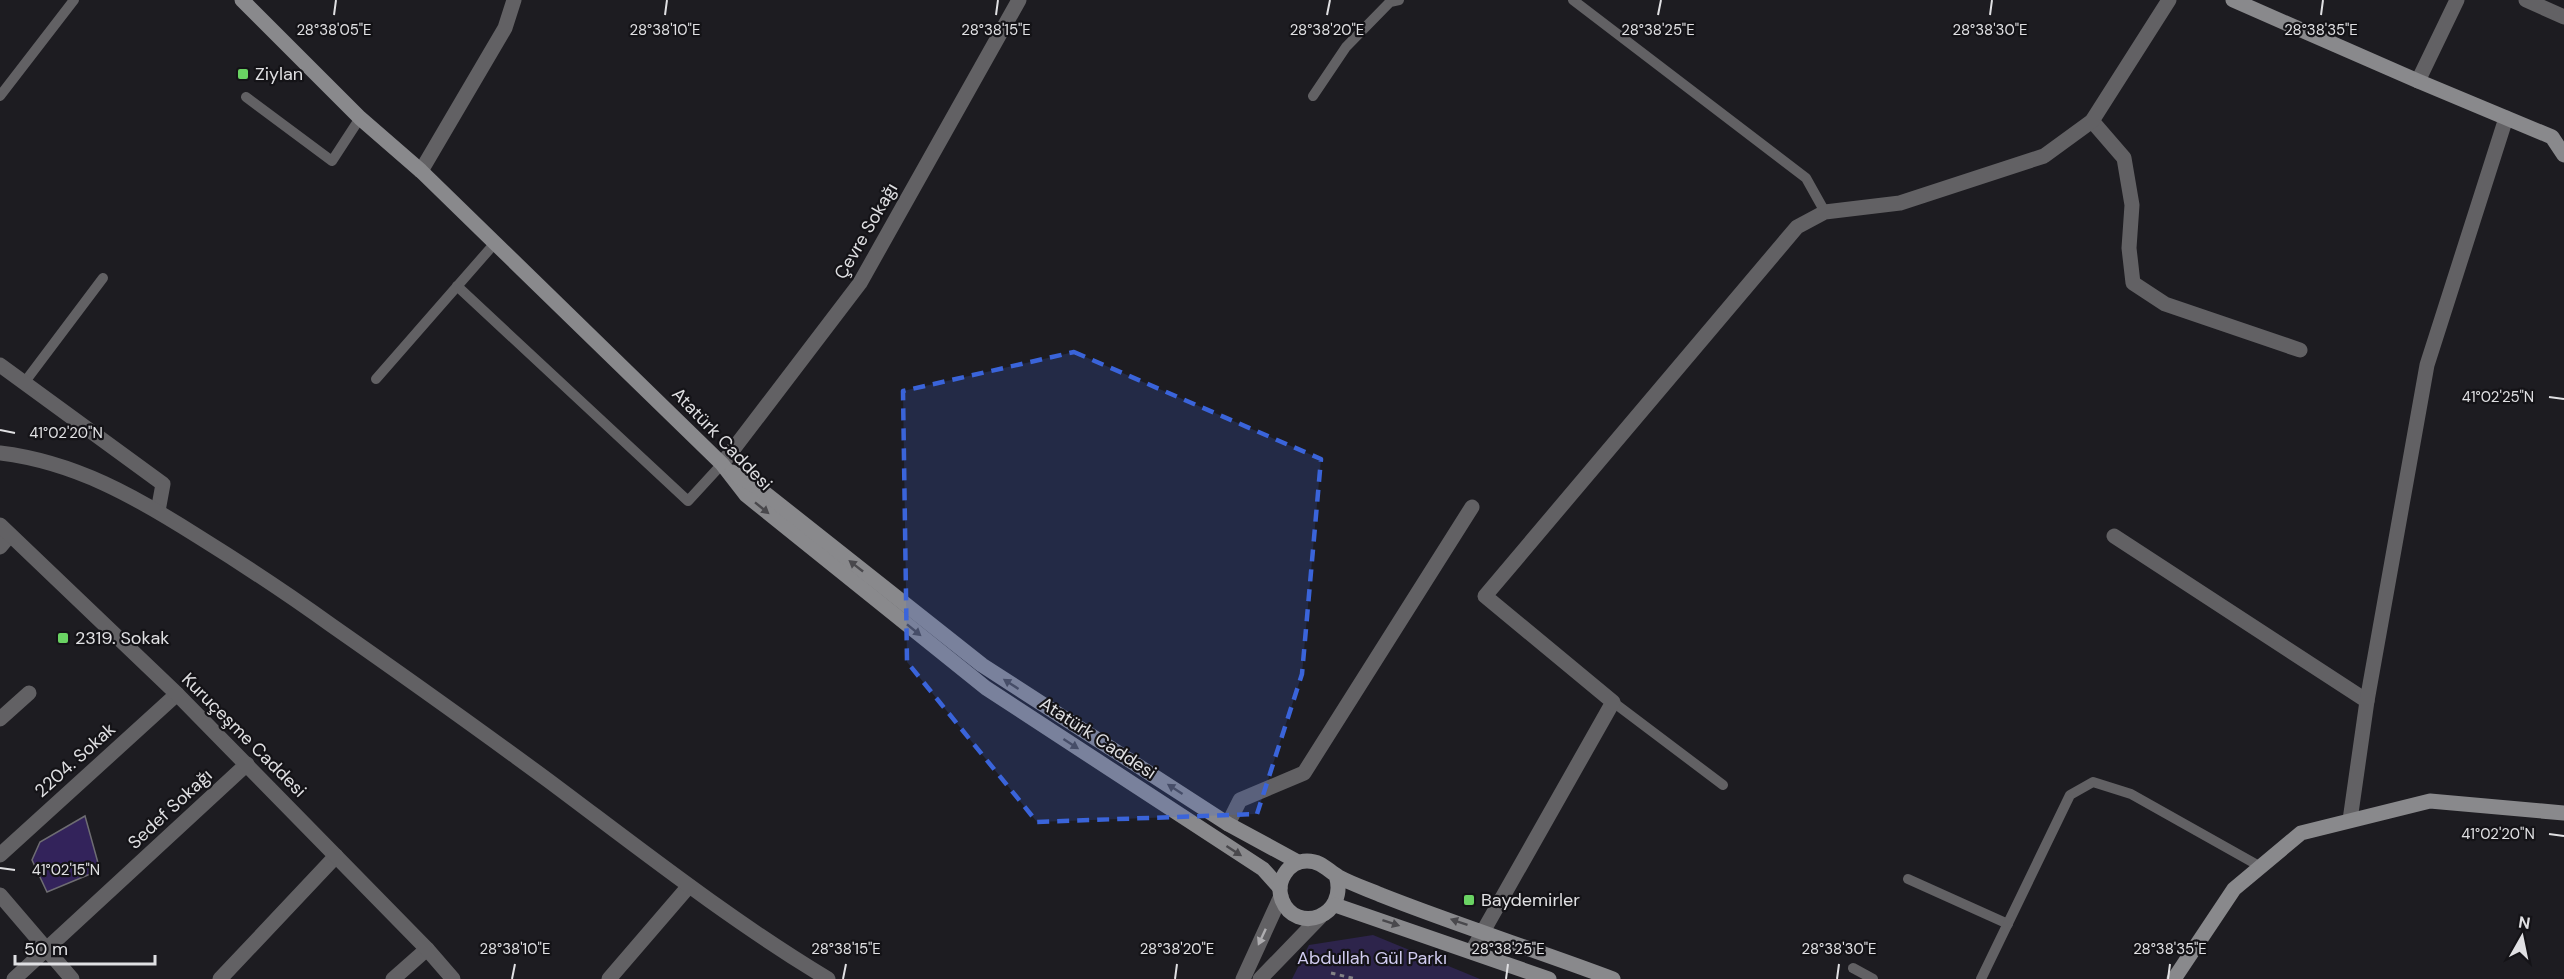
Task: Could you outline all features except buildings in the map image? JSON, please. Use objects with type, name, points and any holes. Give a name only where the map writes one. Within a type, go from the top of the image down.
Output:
[{"type":"main road","name":"Atatürk Caddesi","points":[[242,0],[360,118],[421,171],[722,465],[746,495],[986,688],[1263,869],[1281,892]]},
{"type":"main road","points":[[2233,0],[2418,81],[2558,137],[2564,155]]},
{"type":"main road","points":[[722,465],[756,486],[982,665],[1228,824],[1298,862],[1319,863],[1336,875],[1382,895],[1612,979]]},
{"type":"main road","points":[[2174,979],[2234,889],[2301,833],[2430,801],[2564,813]]},
{"type":"main road","points":[[1298,862],[1282,877],[1281,892],[1288,909],[1297,916],[1320,917],[1335,905],[1339,885],[1336,875]]},
{"type":"main road","points":[[1335,905],[1549,979]]},
{"type":"street","points":[[421,171],[504,28],[514,0]]},
{"type":"street","name":"Çevre Sokağı","points":[[722,465],[860,283],[1019,0]]},
{"type":"street","points":[[1472,951],[1614,702],[1485,596],[1797,227],[1825,212],[1900,204],[2044,156],[2092,122],[2169,0]]},
{"type":"street","points":[[2418,81],[2457,0]]},
{"type":"street","points":[[2526,0],[2564,17]]},
{"type":"street","points":[[2350,820],[2367,701],[2427,365],[2506,118]]},
{"type":"street","points":[[2092,122],[2124,158],[2132,205],[2129,248],[2133,283],[2165,304],[2300,350]]},
{"type":"street","points":[[0,365],[163,484],[158,511]]},
{"type":"street","points":[[0,453],[30,457],[70,468],[115,486],[259,574],[471,723],[689,886],[782,951],[828,979]]},
{"type":"street","points":[[1228,824],[1240,800],[1304,773],[1472,507]]},
{"type":"street","name":"Kuruçeşme Caddesi","points":[[3,536],[177,694],[427,949],[453,979]]},
{"type":"street","points":[[2114,536],[2367,701]]},
{"type":"street","points":[[0,719],[29,693]]},
{"type":"street","name":"2204. Sokak","points":[[0,855],[177,694]]},
{"type":"street","name":"Sedef Sokağı","points":[[14,979],[247,764]]},
{"type":"street","points":[[220,979],[336,856]]},
{"type":"street","points":[[609,979],[689,886]]},
{"type":"street","points":[[1243,979],[1281,892]]},
{"type":"street","points":[[0,895],[72,979]]},
{"type":"street","points":[[1260,979],[1320,917]]},
{"type":"street","points":[[393,979],[427,949]]},
{"type":"lane","points":[[0,96],[74,0]]},
{"type":"lane","points":[[1313,96],[1346,47],[1390,2],[1399,0]]},
{"type":"lane","points":[[1573,0],[1806,178],[1825,212]]},
{"type":"lane","points":[[246,98],[332,161],[360,118]]},
{"type":"lane","points":[[376,379],[495,243]]},
{"type":"lane","points":[[24,383],[103,278]]},
{"type":"lane","points":[[457,286],[688,501],[722,465]]},
{"type":"lane","points":[[1614,702],[1723,785]]},
{"type":"lane","points":[[1981,979],[2070,795],[2093,782],[2131,794],[2261,867]]},
{"type":"lane","points":[[1908,879],[2008,924]]},
{"type":"lane","points":[[1853,968],[1873,979]]},
{"type":"path","points":[[1331,973],[1356,979]]},
{"type":"highlighted area","points":[[1074,352],[1321,459],[1302,674],[1257,814],[1037,822],[907,662],[903,391]]},
{"type":"green space","name":"Abdullah Gül Parkı","points":[[1373,935],[1480,979],[1292,979],[1309,945]]},
{"type":"place","name":"Ziylan","points":[[243,74]]},
{"type":"place","name":"2319. Sokak","points":[[63,638]]},
{"type":"place","name":"Baydemirler","points":[[1469,900]]}]
